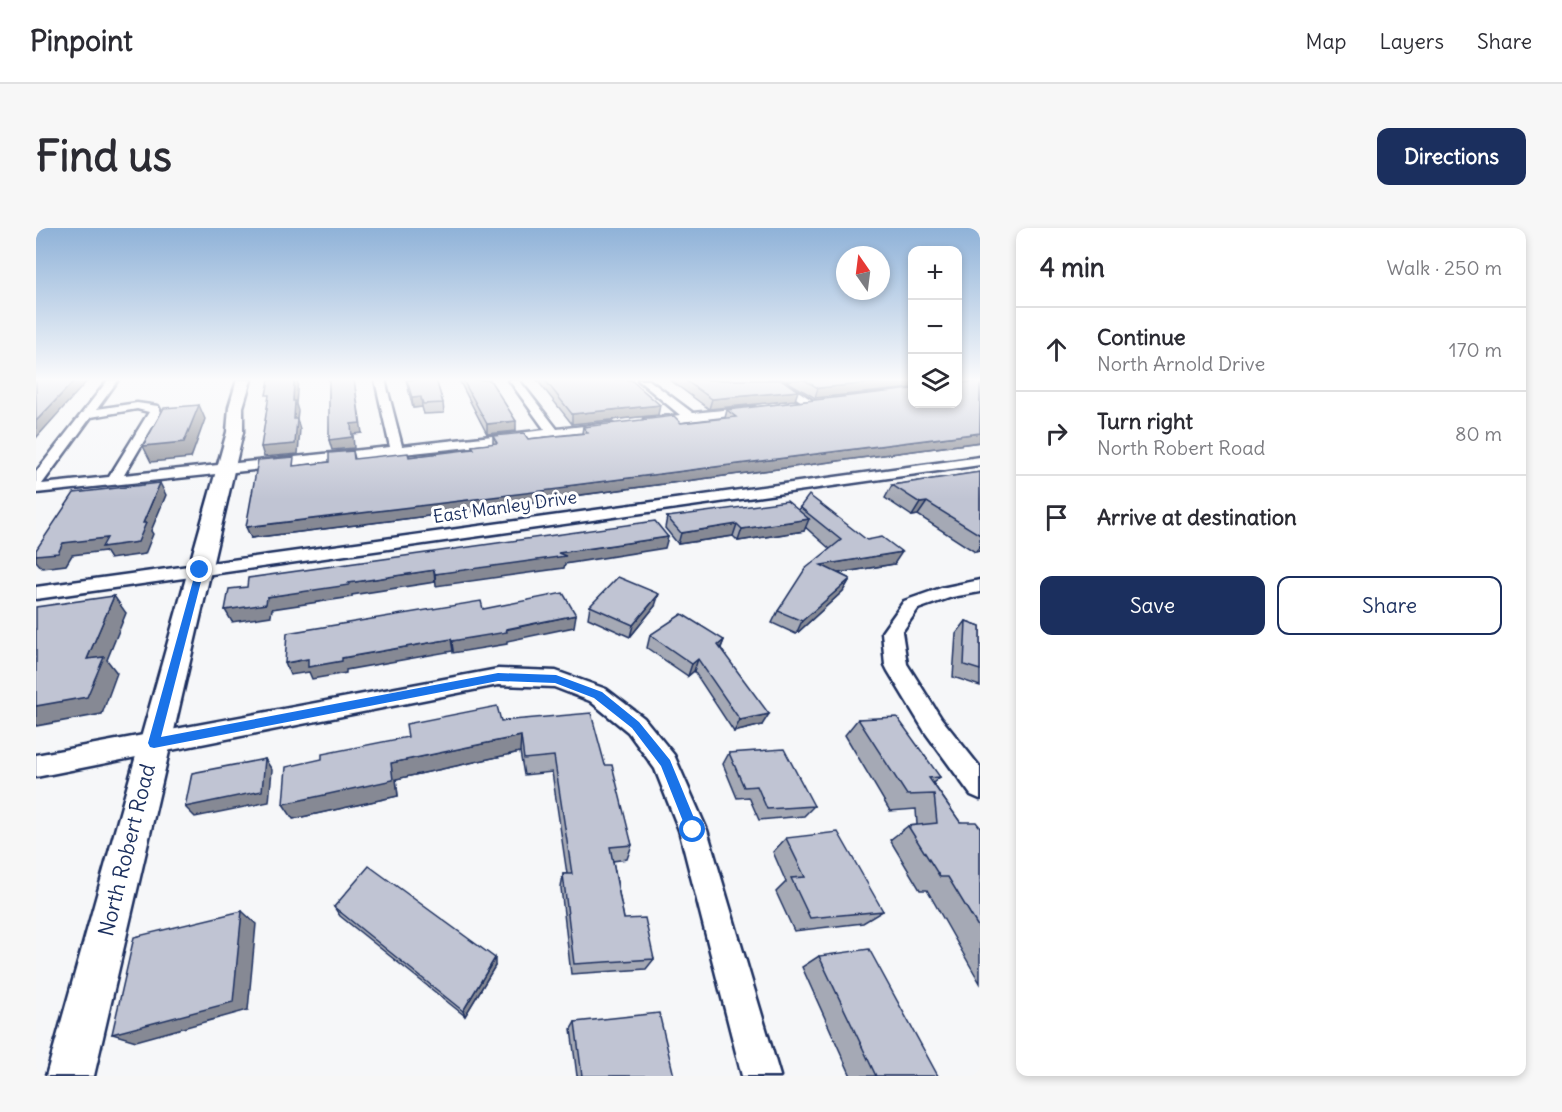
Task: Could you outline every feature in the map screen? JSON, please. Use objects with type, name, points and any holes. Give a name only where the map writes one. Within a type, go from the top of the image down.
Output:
[{"type":"main road","name":"North Robert Road","points":[[70,1076],[235,432],[235,420]]},
{"type":"street","points":[[36,482],[84,420]]},
{"type":"street","points":[[114,481],[150,420]]},
{"type":"street","points":[[389,420],[397,451]]},
{"type":"street","points":[[543,420],[554,434]]},
{"type":"street","points":[[36,489],[670,420]]},
{"type":"street","name":"East Manley Drive","points":[[36,593],[980,461]]},
{"type":"street","points":[[980,586],[948,592],[911,604],[892,632],[896,665],[933,725],[980,787]]},
{"type":"street","points":[[36,766],[498,677],[556,679],[598,695],[636,725],[665,764],[693,830],[761,1076]]},
{"type":"building","points":[[158,420],[193,420],[184,442],[143,446]]},
{"type":"building","points":[[265,420],[297,420],[295,444],[261,447]]},
{"type":"building","points":[[329,420],[360,420],[360,423],[351,424],[352,437],[329,440]]},
{"type":"building","points":[[485,420],[516,421],[487,424]]},
{"type":"building","points":[[644,420],[678,420],[681,423],[712,420],[980,420],[980,433],[566,486],[567,488],[246,527],[258,460],[294,457],[293,466],[329,462],[329,453],[353,451],[354,459],[408,453],[409,457],[474,449],[472,446],[497,443],[493,436],[524,433],[528,439],[588,433],[583,427]]},
{"type":"building","points":[[980,472],[980,535],[927,502],[920,503],[892,485]]},
{"type":"building","points":[[160,483],[143,523],[146,523],[138,542],[102,547],[107,538],[63,543],[58,553],[36,555],[36,550],[74,493]]},
{"type":"building","points":[[809,495],[867,540],[882,537],[902,552],[821,565],[850,579],[802,621],[778,611],[805,569],[841,540],[800,507]]},
{"type":"building","points":[[787,501],[809,519],[742,529],[737,524],[681,533],[667,517]]},
{"type":"building","points":[[655,521],[668,537],[558,553],[566,556],[435,574],[434,570],[348,583],[349,585],[267,597],[266,604],[225,610],[229,589],[247,587],[248,578]]},
{"type":"building","points":[[618,577],[659,594],[633,625],[590,606]]},
{"type":"building","points":[[563,593],[576,615],[506,629],[507,632],[452,641],[451,639],[342,658],[342,661],[308,667],[308,659],[285,663],[287,633],[481,601],[483,609]]},
{"type":"building","points":[[114,596],[87,659],[104,657],[87,697],[36,706],[36,607]]},
{"type":"building","points":[[682,614],[724,640],[718,645],[769,714],[740,720],[698,659],[692,664],[650,635]]},
{"type":"building","points":[[966,621],[980,626],[980,670],[964,665]]},
{"type":"building","points":[[497,706],[501,721],[591,713],[605,765],[612,765],[632,845],[610,847],[624,919],[645,918],[654,959],[574,964],[563,874],[572,874],[554,756],[524,759],[521,736],[391,763],[393,780],[283,804],[286,767],[322,759],[322,754],[408,737],[406,724]]},
{"type":"building","points":[[897,717],[940,777],[929,778],[960,822],[976,822],[980,827],[980,930],[948,877],[940,877],[908,826],[937,823],[934,794],[907,795],[858,719]]},
{"type":"building","points":[[784,749],[814,806],[767,809],[757,786],[744,787],[729,753]]},
{"type":"building","points":[[265,759],[262,791],[185,807],[192,773]]},
{"type":"building","points":[[838,832],[883,911],[810,918],[791,878],[805,877],[786,838]]},
{"type":"building","points":[[369,866],[495,958],[463,1011],[334,907]]},
{"type":"building","points":[[242,911],[233,1002],[112,1034],[134,937]]},
{"type":"building","points":[[869,949],[938,1076],[876,1076],[819,956]]},
{"type":"building","points":[[659,1013],[674,1076],[582,1076],[575,1022]]},
{"type":"route","points":[[200,570],[154,743],[498,677],[556,679],[598,695],[636,725],[665,764],[693,830]]}]
